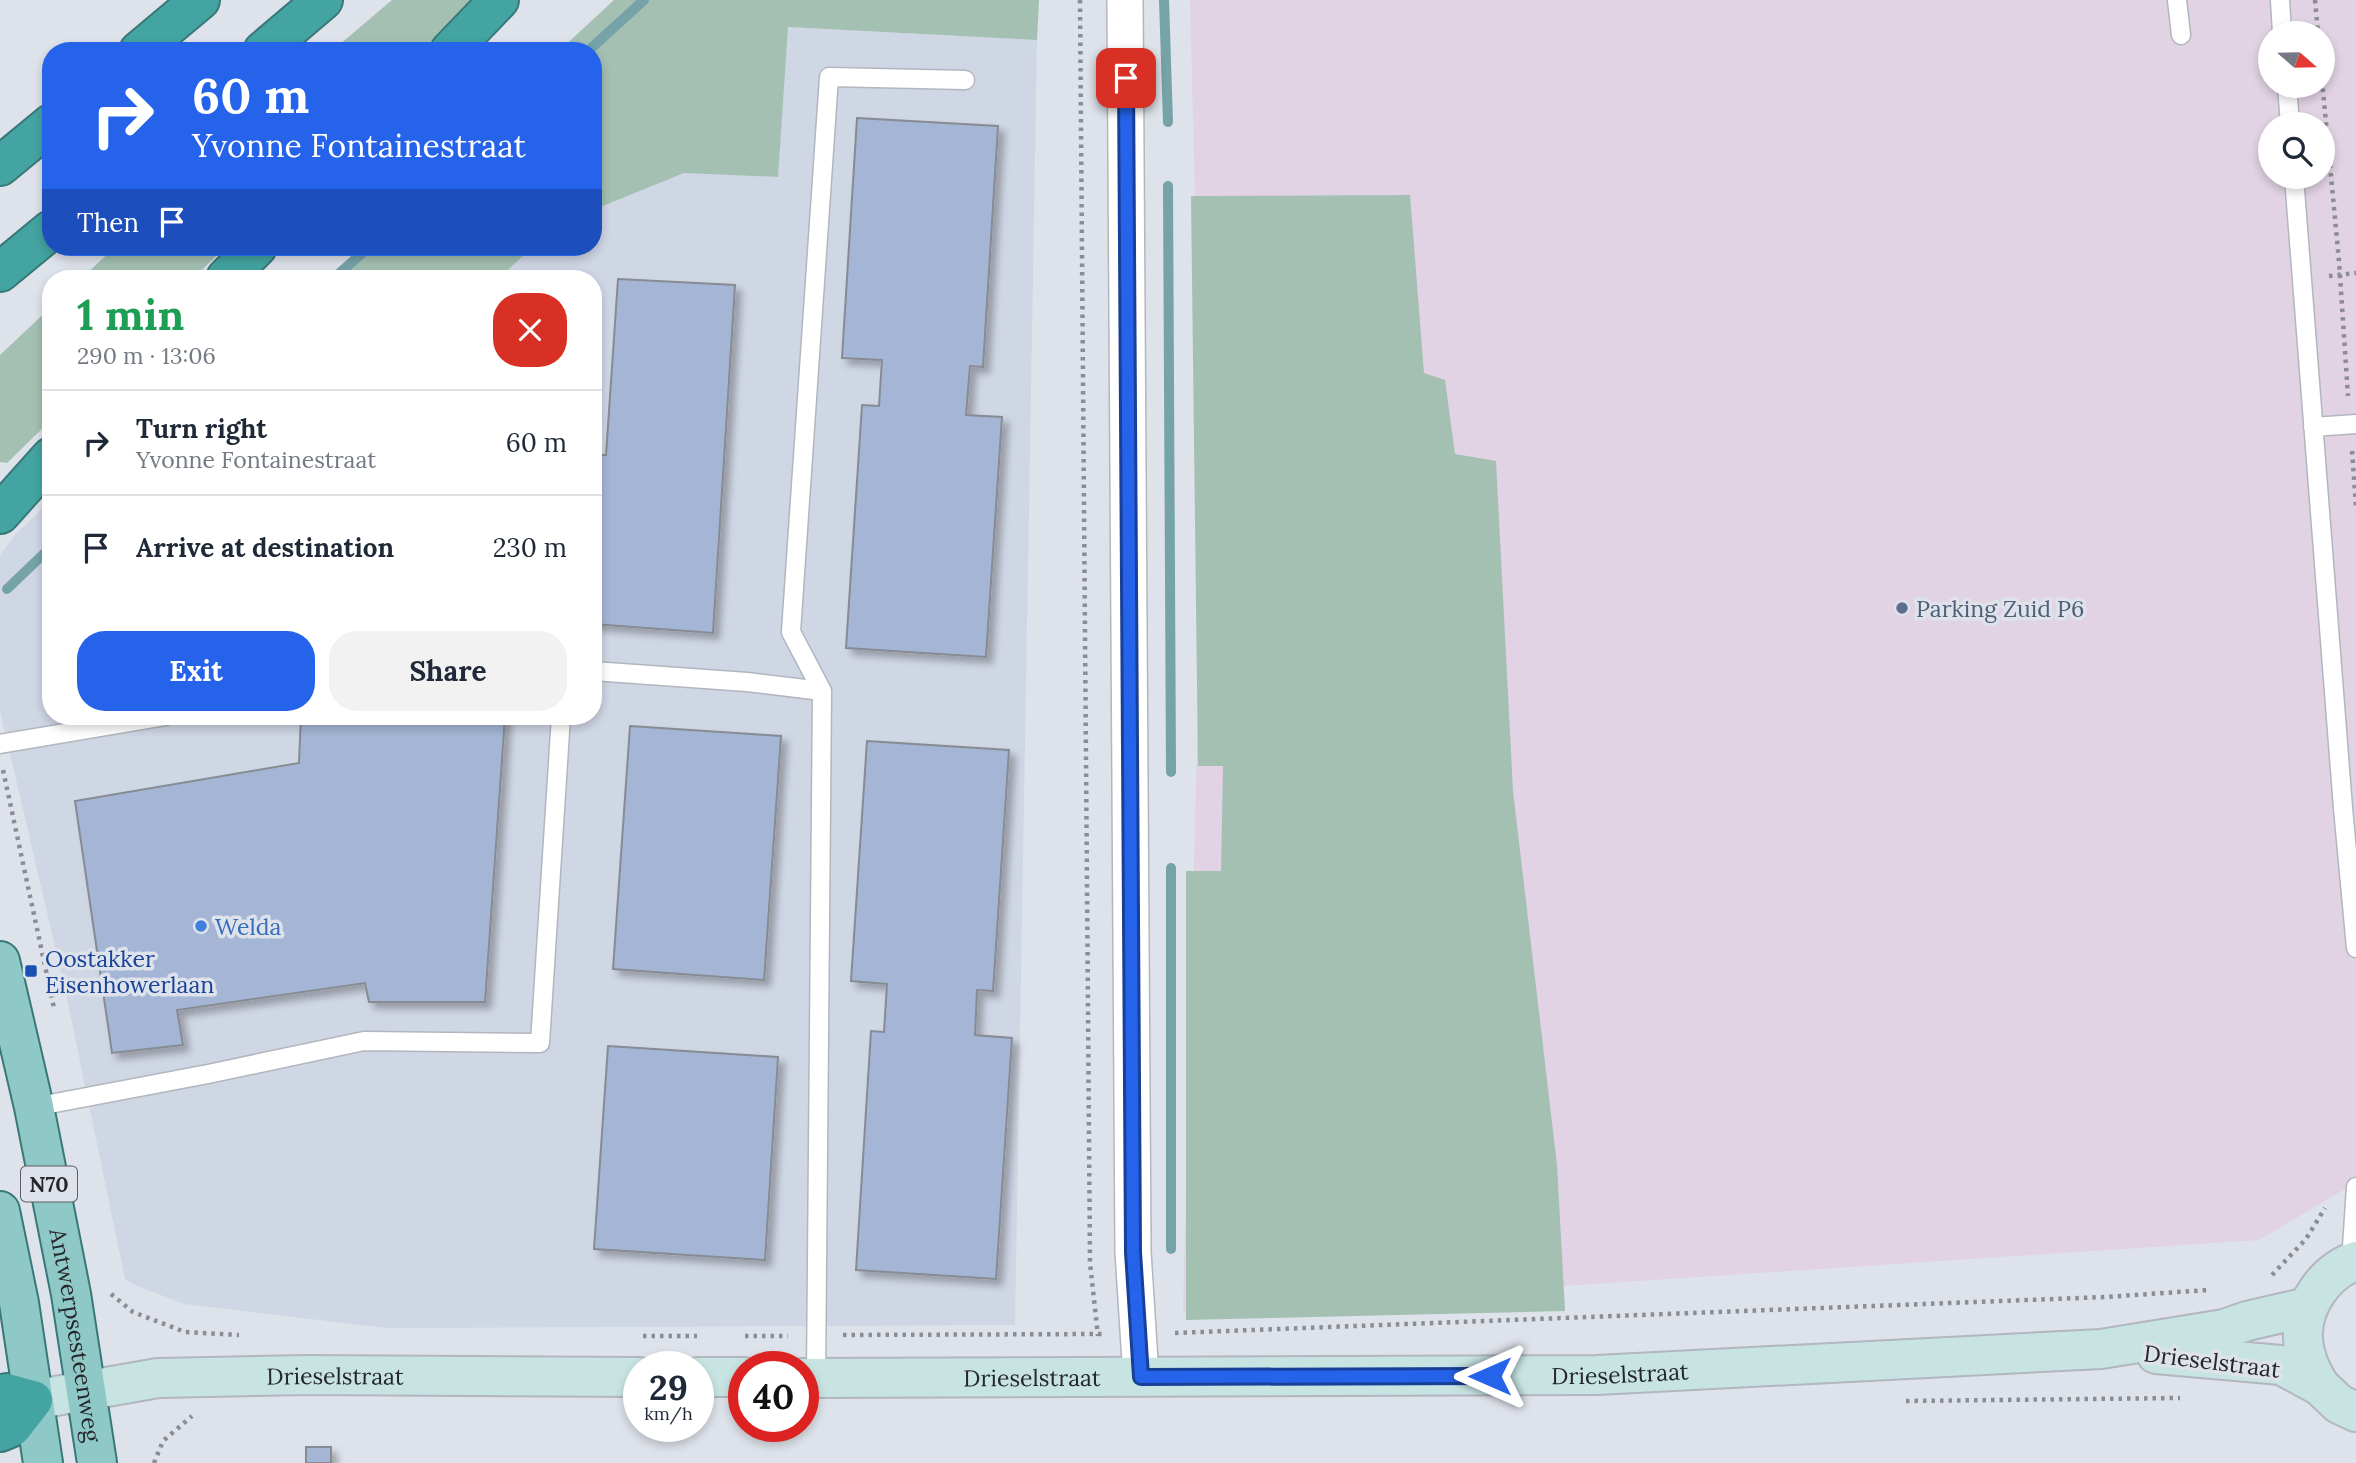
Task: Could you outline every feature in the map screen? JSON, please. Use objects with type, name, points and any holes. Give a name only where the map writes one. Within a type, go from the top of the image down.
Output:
[{"type":"highway","points":[[150,42],[200,0]]},
{"type":"highway","points":[[273,42],[323,0]]},
{"type":"highway","points":[[459,42],[499,0]]},
{"type":"highway","points":[[0,166],[42,131]]},
{"type":"highway","points":[[10,264],[42,237]]},
{"type":"highway","points":[[234,270],[248,256]]},
{"type":"highway","points":[[0,514],[42,467]]},
{"type":"highway","points":[[0,1432],[12,1427],[17,1398]]},
{"type":"main road","name":"Antwerpsesteenweg","points":[[0,961],[34,1107],[71,1294],[97,1463]]},
{"type":"main road","name":"N70","points":[[0,1211],[19,1303],[17,1398],[43,1463]]},
{"type":"street","points":[[1125,0],[1133,1239],[1141,1377]]},
{"type":"street","name":"Drieselstraat","points":[[2320,1386],[2308,1365],[2303,1337],[2308,1307],[2319,1287],[2336,1271],[2354,1262]]},
{"type":"street","name":"Drieselstraat","points":[[819,1378],[1597,1375],[2101,1349],[2224,1329],[2308,1307]]},
{"type":"street","name":"Drieselstraat","points":[[2101,1349],[2281,1366],[2320,1386],[2339,1404],[2356,1412]]},
{"type":"street","name":"Drieselstraat","points":[[17,1398],[86,1391],[158,1378],[307,1375],[623,1377]]},
{"type":"lane","points":[[2177,0],[2181,36]]},
{"type":"lane","points":[[2280,0],[2281,21]]},
{"type":"lane","points":[[814,1351],[822,691],[791,632],[829,77],[965,80]]},
{"type":"lane","points":[[2295,189],[2313,427],[2349,804],[2356,948]]},
{"type":"lane","points":[[2313,427],[2353,424]]},
{"type":"lane","points":[[602,672],[747,682],[822,691]]},
{"type":"lane","points":[[0,744],[113,725]]},
{"type":"lane","points":[[34,1107],[364,1041],[540,1043],[560,725]]},
{"type":"lane","points":[[2354,1262],[2355,1192]]},
{"type":"path","points":[[1080,0],[1090,1263],[1098,1334]]},
{"type":"path","points":[[2315,0],[2317,21]]},
{"type":"path","points":[[2324,98],[2353,424],[2356,506]]},
{"type":"path","points":[[2326,277],[2356,274]]},
{"type":"path","points":[[2270,1278],[2306,1239],[2330,1200],[2355,1192]]},
{"type":"path","points":[[733,1336],[1139,1334],[2105,1297],[2210,1290]]},
{"type":"path","points":[[109,1293],[132,1312],[185,1332],[248,1335]]},
{"type":"path","points":[[635,1336],[705,1336]]},
{"type":"path","points":[[154,1463],[163,1441],[192,1415]]},
{"type":"shaded area","name":"Parking Zuid P6","points":[[1190,0],[2356,0],[2356,1185],[2259,1240],[1183,1311],[1203,501]]},
{"type":"shaded area","points":[[787,27],[1037,40],[1015,1325],[386,1328],[184,1304],[135,1285],[125,1279],[65,989],[0,711],[0,555],[15,535],[42,509],[42,725],[602,725],[602,270],[508,270],[523,256],[602,256],[602,206],[684,173],[778,177]]},
{"type":"green space","points":[[392,0],[474,0],[432,42],[343,42]]},
{"type":"green space","points":[[614,0],[1039,0],[1037,40],[788,27],[778,177],[684,173],[602,206],[602,42],[569,42]]},
{"type":"green space","points":[[1410,195],[1424,373],[1445,380],[1455,454],[1496,461],[1513,791],[1557,1165],[1565,1311],[1186,1320],[1186,871],[1221,871],[1223,766],[1198,766],[1191,196]]},
{"type":"green space","points":[[105,256],[216,256],[202,270],[91,270]]},
{"type":"green space","points":[[352,256],[523,256],[508,270],[347,270]]},
{"type":"green space","points":[[42,315],[42,429],[7,463],[0,462],[0,355]]},
{"type":"building","points":[[857,118],[998,126],[983,367],[970,366],[966,415],[1002,417],[986,657],[846,648],[862,405],[879,406],[882,360],[842,358]]},
{"type":"building","points":[[618,279],[735,285],[713,633],[602,625],[602,455],[606,455]]},
{"type":"building","points":[[301,725],[504,725],[485,1002],[369,1002],[365,983],[177,1010],[183,1045],[112,1053],[75,801],[299,763]]},
{"type":"building","points":[[630,726],[781,736],[764,980],[613,969]]},
{"type":"building","points":[[867,741],[1009,750],[993,991],[977,990],[975,1035],[1012,1038],[996,1279],[856,1270],[871,1031],[884,1032],[887,984],[851,981]]},
{"type":"building","points":[[608,1046],[778,1057],[765,1260],[594,1249]]},
{"type":"building","points":[[306,1447],[331,1447],[331,1463],[306,1463]]},
{"type":"waterway","points":[[598,42],[644,0]]},
{"type":"waterway","points":[[1164,0],[1168,122]]},
{"type":"waterway","points":[[1168,186],[1171,772]]},
{"type":"waterway","points":[[343,270],[359,256]]},
{"type":"waterway","points":[[7,589],[42,556]]},
{"type":"waterway","points":[[1171,868],[1171,1249]]},
{"type":"place","name":"Parking Zuid P6","points":[[1902,608]]},
{"type":"place","name":"Welda","points":[[201,926]]},
{"type":"place","name":"Oostakker Eisenhowerlaan","points":[[31,971]]},
{"type":"route","points":[[1126,78],[1133,1252],[1141,1377],[1490,1376]]}]
